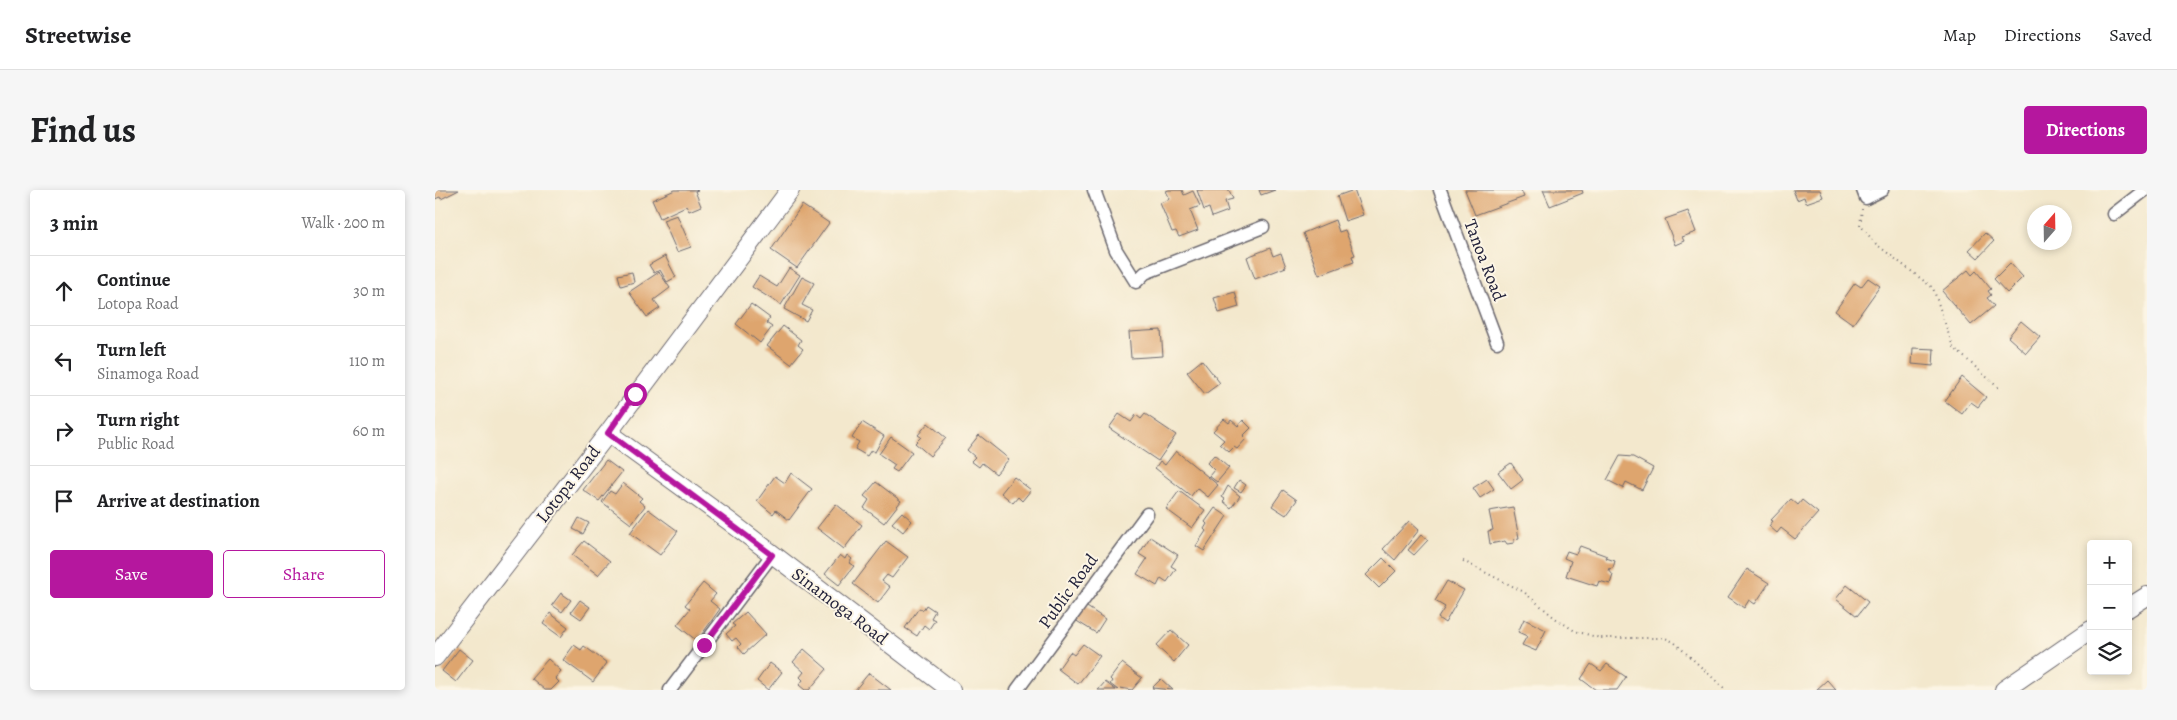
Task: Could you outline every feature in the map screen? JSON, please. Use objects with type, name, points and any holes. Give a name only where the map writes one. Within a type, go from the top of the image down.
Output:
[{"type":"street","name":"Lotopa Road","points":[[437,651],[608,433],[790,190]]},
{"type":"street","points":[[1094,190],[1116,250],[1136,282],[1145,273],[1263,227]]},
{"type":"street","name":"Tanoa Road","points":[[1440,190],[1497,342]]},
{"type":"street","points":[[1865,194],[1882,190]]},
{"type":"street","points":[[2114,214],[2145,190]]},
{"type":"street","name":"Sinamoga Road","points":[[608,433],[951,690]]},
{"type":"street","name":"Public Road","points":[[1017,690],[1147,514]]},
{"type":"street","points":[[670,690],[772,555]]},
{"type":"street","points":[[2132,605],[2147,596]]},
{"type":"street","points":[[2004,690],[2087,633]]},
{"type":"path","points":[[1865,194],[1860,213],[1860,225],[1876,244],[1933,288],[1953,347],[2001,390]]},
{"type":"path","points":[[1463,561],[1524,592],[1555,618],[1575,631],[1600,638],[1665,638],[1674,642],[1726,690]]},
{"type":"building","points":[[435,190],[459,190],[441,199],[440,197],[435,199]]},
{"type":"building","points":[[675,190],[698,190],[695,191],[701,206],[689,211],[686,206],[660,218],[652,200]]},
{"type":"building","points":[[1182,190],[1184,195],[1193,191],[1200,206],[1190,210],[1198,230],[1179,237],[1176,231],[1172,232],[1160,203],[1170,199],[1166,191]]},
{"type":"building","points":[[1197,190],[1229,190],[1233,199],[1225,201],[1228,211],[1212,217],[1209,208],[1204,210]]},
{"type":"building","points":[[1259,190],[1275,190],[1261,195]]},
{"type":"building","points":[[1354,190],[1363,215],[1345,221],[1337,196]]},
{"type":"building","points":[[1465,190],[1521,190],[1524,197],[1475,215]]},
{"type":"building","points":[[1543,190],[1582,190],[1583,193],[1550,206]]},
{"type":"building","points":[[1793,190],[1820,190],[1823,197],[1806,203],[1804,197],[1797,200]]},
{"type":"building","points":[[802,205],[829,223],[797,268],[771,250]]},
{"type":"building","points":[[1688,211],[1696,232],[1682,237],[1684,241],[1675,245],[1665,219]]},
{"type":"building","points":[[677,215],[691,247],[677,252],[663,220]]},
{"type":"building","points":[[1335,220],[1339,232],[1345,230],[1355,255],[1352,256],[1354,262],[1319,275],[1303,233]]},
{"type":"building","points":[[1985,233],[1994,241],[1978,258],[1969,250]]},
{"type":"building","points":[[1270,248],[1273,256],[1281,253],[1286,267],[1255,279],[1247,257]]},
{"type":"building","points":[[665,256],[676,277],[667,282],[660,270],[654,273],[649,265]]},
{"type":"building","points":[[2010,263],[2023,277],[2007,293],[1994,279]]},
{"type":"building","points":[[789,268],[800,275],[781,305],[752,287],[759,276],[777,287]]},
{"type":"building","points":[[1968,270],[1972,275],[1976,271],[1991,289],[1988,291],[1991,295],[1987,298],[1994,306],[1971,325],[1942,291]]},
{"type":"building","points":[[632,272],[634,282],[621,286],[618,275]]},
{"type":"building","points":[[659,272],[670,288],[654,300],[660,308],[647,317],[629,292]]},
{"type":"building","points":[[802,277],[814,283],[802,305],[812,310],[806,321],[784,309]]},
{"type":"building","points":[[1868,278],[1880,286],[1853,324],[1835,311],[1855,283],[1861,287]]},
{"type":"building","points":[[1235,292],[1239,307],[1219,313],[1214,298]]},
{"type":"building","points":[[751,304],[770,318],[766,323],[772,327],[760,343],[736,324]]},
{"type":"building","points":[[2021,321],[2040,337],[2026,353],[2008,337]]},
{"type":"building","points":[[783,326],[801,340],[798,345],[803,349],[791,364],[767,346]]},
{"type":"building","points":[[1161,330],[1163,356],[1131,358],[1129,332]]},
{"type":"building","points":[[1913,348],[1934,349],[1933,366],[1912,364]]},
{"type":"building","points":[[1202,360],[1220,383],[1205,394],[1187,372]]},
{"type":"building","points":[[1962,377],[1986,397],[1978,407],[1971,402],[1962,414],[1945,401]]},
{"type":"building","points":[[1119,414],[1131,422],[1136,415],[1141,419],[1145,414],[1176,435],[1158,461],[1109,428]]},
{"type":"building","points":[[1224,419],[1229,423],[1231,420],[1238,426],[1243,420],[1251,428],[1243,436],[1246,439],[1237,449],[1234,447],[1229,452],[1220,444],[1224,440],[1213,431]]},
{"type":"building","points":[[862,422],[884,436],[875,452],[871,450],[867,456],[855,449],[859,442],[852,438]]},
{"type":"building","points":[[928,423],[946,438],[930,456],[915,443],[921,437],[918,435]]},
{"type":"building","points":[[979,435],[1009,459],[996,474],[982,463],[979,467],[971,461],[975,457],[967,450]]},
{"type":"building","points":[[891,437],[912,452],[897,472],[892,469],[895,465],[879,454]]},
{"type":"building","points":[[1176,451],[1218,485],[1208,497],[1197,488],[1191,496],[1155,468],[1160,461],[1165,465]]},
{"type":"building","points":[[1214,455],[1229,468],[1217,482],[1209,476],[1214,470],[1207,463]]},
{"type":"building","points":[[1620,456],[1633,457],[1653,468],[1642,490],[1626,482],[1623,488],[1607,480]]},
{"type":"building","points":[[606,460],[622,472],[599,501],[583,490]]},
{"type":"building","points":[[1511,463],[1523,480],[1511,489],[1498,472]]},
{"type":"building","points":[[791,473],[812,489],[789,520],[776,510],[773,514],[757,501],[775,476],[785,483]]},
{"type":"building","points":[[1014,477],[1031,490],[1022,501],[1018,497],[1013,503],[1001,493]]},
{"type":"building","points":[[1487,479],[1494,489],[1480,498],[1473,488]]},
{"type":"building","points":[[1239,480],[1246,485],[1241,492],[1234,488]]},
{"type":"building","points":[[876,482],[901,501],[884,523],[864,508],[869,500],[864,496]]},
{"type":"building","points":[[623,483],[642,498],[639,501],[645,506],[631,524],[602,502],[610,491],[615,494]]},
{"type":"building","points":[[1228,486],[1240,496],[1231,508],[1223,501],[1225,499],[1222,497]]},
{"type":"building","points":[[1283,490],[1297,500],[1286,515],[1272,506]]},
{"type":"building","points":[[1179,491],[1205,510],[1192,528],[1166,509]]},
{"type":"building","points":[[1791,499],[1798,505],[1802,500],[1818,513],[1795,539],[1781,528],[1777,533],[1769,526],[1773,521],[1771,520]]},
{"type":"building","points":[[836,504],[862,525],[844,549],[817,528]]},
{"type":"building","points":[[1513,507],[1519,538],[1514,539],[1514,543],[1507,544],[1505,541],[1490,544],[1488,531],[1493,530],[1489,511]]},
{"type":"building","points":[[1215,508],[1227,516],[1204,551],[1196,546],[1206,531],[1204,529],[1207,524],[1205,522]]},
{"type":"building","points":[[648,509],[678,531],[660,555],[630,533]]},
{"type":"building","points":[[902,512],[912,521],[903,532],[892,523]]},
{"type":"building","points":[[579,518],[589,523],[583,534],[573,529]]},
{"type":"building","points":[[1409,521],[1419,530],[1395,560],[1383,549]]},
{"type":"building","points":[[1421,535],[1428,540],[1414,555],[1408,550]]},
{"type":"building","points":[[1150,537],[1178,555],[1171,566],[1176,569],[1167,582],[1161,578],[1157,586],[1137,574],[1147,559],[1139,554]]},
{"type":"building","points":[[584,541],[610,561],[598,575],[572,555]]},
{"type":"building","points":[[886,541],[908,557],[892,578],[887,575],[882,581],[890,587],[878,603],[853,584]]},
{"type":"building","points":[[1580,546],[1615,561],[1613,568],[1608,569],[1613,575],[1610,584],[1599,581],[1597,586],[1566,576],[1571,561],[1564,558],[1567,551],[1576,554]]},
{"type":"building","points":[[840,555],[845,559],[847,555],[852,559],[849,563],[854,566],[839,585],[825,574]]},
{"type":"building","points":[[1383,558],[1396,571],[1379,588],[1366,575]]},
{"type":"building","points":[[1747,569],[1769,583],[1755,604],[1749,600],[1744,608],[1728,597]]},
{"type":"building","points":[[1447,581],[1464,590],[1445,623],[1438,618],[1445,607],[1435,601]]},
{"type":"building","points":[[703,583],[716,594],[710,601],[720,609],[697,641],[677,625],[690,609],[685,605]]},
{"type":"building","points":[[1847,585],[1868,602],[1857,616],[1836,599]]},
{"type":"building","points":[[561,593],[571,600],[562,612],[552,605]]},
{"type":"building","points":[[580,600],[590,607],[581,619],[571,612]]},
{"type":"building","points":[[926,605],[935,611],[931,618],[935,620],[929,629],[924,625],[917,636],[905,628],[919,608],[923,610]]},
{"type":"building","points":[[1084,605],[1105,619],[1096,633],[1075,620]]},
{"type":"building","points":[[746,612],[766,634],[744,654],[738,647],[741,644],[736,638],[732,641],[726,634],[735,626],[732,624]]},
{"type":"building","points":[[550,613],[568,627],[561,637],[543,624]]},
{"type":"building","points":[[1524,619],[1546,630],[1536,651],[1522,645],[1527,636],[1518,632]]},
{"type":"building","points":[[1171,630],[1188,645],[1174,662],[1156,646]]},
{"type":"building","points":[[1083,644],[1100,656],[1078,684],[1058,669],[1070,652],[1074,655]]},
{"type":"building","points":[[574,645],[581,650],[584,646],[607,663],[593,682],[563,660]]},
{"type":"building","points":[[459,649],[473,660],[456,682],[442,671]]},
{"type":"building","points":[[804,649],[827,669],[809,690],[805,690],[799,685],[803,680],[800,677],[804,672],[793,662]]},
{"type":"building","points":[[548,659],[561,671],[555,678],[559,682],[551,690],[545,690],[531,678]]},
{"type":"building","points":[[770,663],[782,672],[768,690],[757,681]]},
{"type":"building","points":[[1122,663],[1142,678],[1132,690],[1120,688],[1118,690],[1110,684],[1112,681],[1110,679]]},
{"type":"building","points":[[1591,664],[1601,671],[1607,664],[1626,677],[1617,690],[1596,690],[1581,679]]},
{"type":"building","points":[[869,673],[891,690],[855,690]]},
{"type":"building","points":[[1161,679],[1173,690],[1152,688]]},
{"type":"building","points":[[1827,680],[1836,690],[1816,690]]},
{"type":"building","points":[[1105,682],[1116,690],[1098,690]]},
{"type":"route","points":[[635,394],[608,433],[772,555],[704,645]]}]
